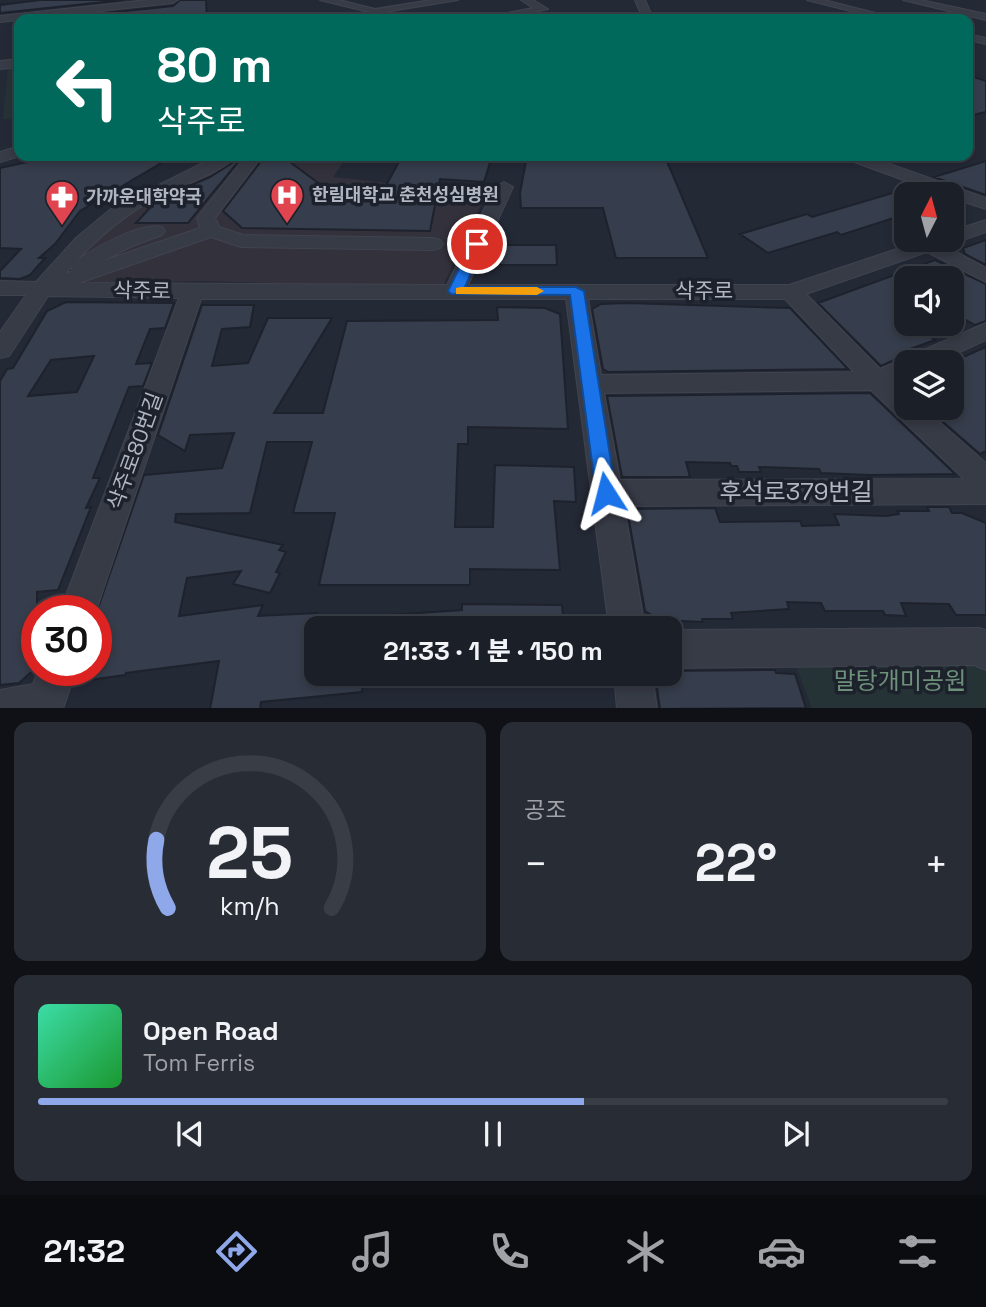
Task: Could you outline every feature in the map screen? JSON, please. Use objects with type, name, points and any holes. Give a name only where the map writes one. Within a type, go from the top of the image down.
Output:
[{"type":"street","points":[[50,12],[52,0]]},
{"type":"street","points":[[36,14],[173,0]]},
{"type":"street","points":[[325,0],[372,9],[373,14]]},
{"type":"street","points":[[369,0],[383,9]]},
{"type":"street","points":[[377,14],[383,9],[453,0]]},
{"type":"street","points":[[509,14],[543,9],[526,0]]},
{"type":"street","points":[[812,0],[872,14]]},
{"type":"street","points":[[908,0],[972,14]]},
{"type":"street","points":[[949,14],[986,10]]},
{"type":"street","points":[[50,284],[63,252],[96,211],[122,192],[181,161]]},
{"type":"street","points":[[0,350],[86,239],[120,212],[218,161]]},
{"type":"street","points":[[211,231],[206,218],[250,161]]},
{"type":"street","points":[[866,161],[986,204]]},
{"type":"street","points":[[456,291],[504,187]]},
{"type":"street","points":[[964,233],[986,226]]},
{"type":"street","points":[[50,284],[101,252],[123,241],[155,231]]},
{"type":"street","points":[[50,284],[211,231],[241,241],[433,244]]},
{"type":"street","name":"삭주로","points":[[0,288],[50,284],[192,292],[791,292],[907,252]]},
{"type":"street","points":[[951,252],[986,276]]},
{"type":"street","points":[[576,291],[625,616]]},
{"type":"street","name":"삭주로80번길","points":[[84,595],[192,292]]},
{"type":"street","points":[[791,292],[877,381],[986,481]]},
{"type":"street","points":[[944,350],[986,331]]},
{"type":"street","points":[[590,384],[877,381],[894,373]]},
{"type":"street","name":"후석로379번길","points":[[606,493],[986,491]]},
{"type":"street","points":[[682,649],[979,646],[986,651]]},
{"type":"street","points":[[634,686],[637,708]]},
{"type":"street","points":[[4,708],[48,694]]},
{"type":"shaded area","name":"한림대학교 춘천성심병원","points":[[218,161],[344,161],[333,177],[486,194],[442,288],[200,281],[76,285],[86,239],[120,212]]},
{"type":"green space","points":[[14,66],[14,120],[3,119],[8,67]]},
{"type":"green space","name":"말탕개미공원","points":[[792,655],[986,665],[986,708],[812,708]]},
{"type":"building","points":[[40,0],[123,0],[0,13],[0,5]]},
{"type":"building","points":[[180,0],[206,0],[207,14],[97,14],[173,6]]},
{"type":"building","points":[[973,77],[986,81],[986,112],[973,115]]},
{"type":"building","points":[[32,161],[165,161],[80,211],[55,244],[39,258],[45,258],[30,275],[20,279],[0,278],[0,271],[21,249],[0,248],[0,168]]},
{"type":"building","points":[[239,161],[188,223],[136,223],[157,200]]},
{"type":"building","name":"한림대학교 춘천성심병원","points":[[261,161],[289,161],[329,191],[382,193],[399,161],[490,161],[484,182],[440,179],[430,231],[242,228],[223,211]]},
{"type":"building","points":[[526,161],[667,161],[708,258],[616,258],[603,208],[521,208],[520,193]]},
{"type":"building","points":[[986,161],[986,195],[964,187],[964,182],[948,182],[934,177]]},
{"type":"building","points":[[894,193],[894,218],[841,235],[837,232],[768,253],[740,234],[807,214],[812,217]]},
{"type":"building","points":[[986,240],[986,265],[965,254],[964,248]]},
{"type":"building","points":[[500,245],[556,245],[557,265],[500,265]]},
{"type":"building","points":[[935,260],[948,266],[919,266]]},
{"type":"building","points":[[964,274],[986,284],[986,321],[975,325],[964,321]]},
{"type":"building","points":[[894,275],[894,336],[929,336],[935,340],[908,350],[894,350],[894,360],[881,366],[818,303]]},
{"type":"building","points":[[66,302],[174,303],[165,328],[150,329],[136,364],[152,363],[143,386],[129,387],[93,478],[100,478],[86,508],[91,507],[58,590],[37,592],[37,595],[21,595],[21,681],[0,685],[0,381],[7,369],[13,368],[47,311]],"holes":[[[94,356],[77,392],[28,396],[51,360]]]},
{"type":"building","points":[[601,304],[790,308],[848,369],[608,372],[603,369],[592,309]]},
{"type":"building","points":[[202,305],[254,305],[250,327],[222,329],[212,366],[248,363],[268,318],[332,318],[274,413],[323,413],[347,321],[498,320],[497,307],[545,308],[560,314],[568,429],[468,427],[468,444],[458,444],[455,527],[493,527],[495,465],[574,467],[576,502],[554,501],[560,570],[470,569],[470,585],[319,585],[335,513],[293,513],[312,442],[267,442],[250,513],[176,514],[175,522],[283,545],[279,550],[286,552],[270,593],[233,584],[241,571],[187,578],[179,616],[263,605],[258,616],[317,613],[317,616],[304,616],[304,686],[362,686],[362,692],[261,702],[260,708],[210,708],[219,661],[112,677],[112,595],[103,595],[144,475],[222,468],[234,433],[190,435],[185,451],[158,435]]},
{"type":"building","points":[[986,347],[986,451],[980,454],[941,420],[964,420],[964,357]]},
{"type":"building","points":[[870,393],[894,416],[894,420],[898,420],[955,474],[870,475],[821,473],[819,469],[759,467],[761,472],[739,472],[737,466],[731,466],[730,463],[686,462],[690,477],[622,477],[607,396]]},
{"type":"building","points":[[927,507],[949,507],[952,513],[962,513],[986,523],[986,615],[956,615],[949,604],[901,603],[906,616],[885,615],[883,611],[825,611],[821,603],[787,602],[789,609],[731,613],[733,619],[702,619],[703,622],[682,621],[682,616],[653,616],[645,611],[627,509],[715,508],[720,522],[800,521],[802,526],[839,525],[834,514],[886,516],[899,514],[897,511],[929,511]]},
{"type":"building","points":[[462,604],[562,605],[563,616],[389,616],[462,610]]},
{"type":"building","points":[[775,670],[776,673],[795,674],[806,708],[660,708],[657,686],[682,686],[682,671]]},
{"type":"slow traffic","points":[[461,291],[537,291]]},
{"type":"place","name":"한림대학교 춘천성심병원","points":[[287,225]]},
{"type":"place","name":"가까운대학약국","points":[[62,227]]},
{"type":"route","points":[[477,244],[456,291],[576,291],[606,493]]}]
